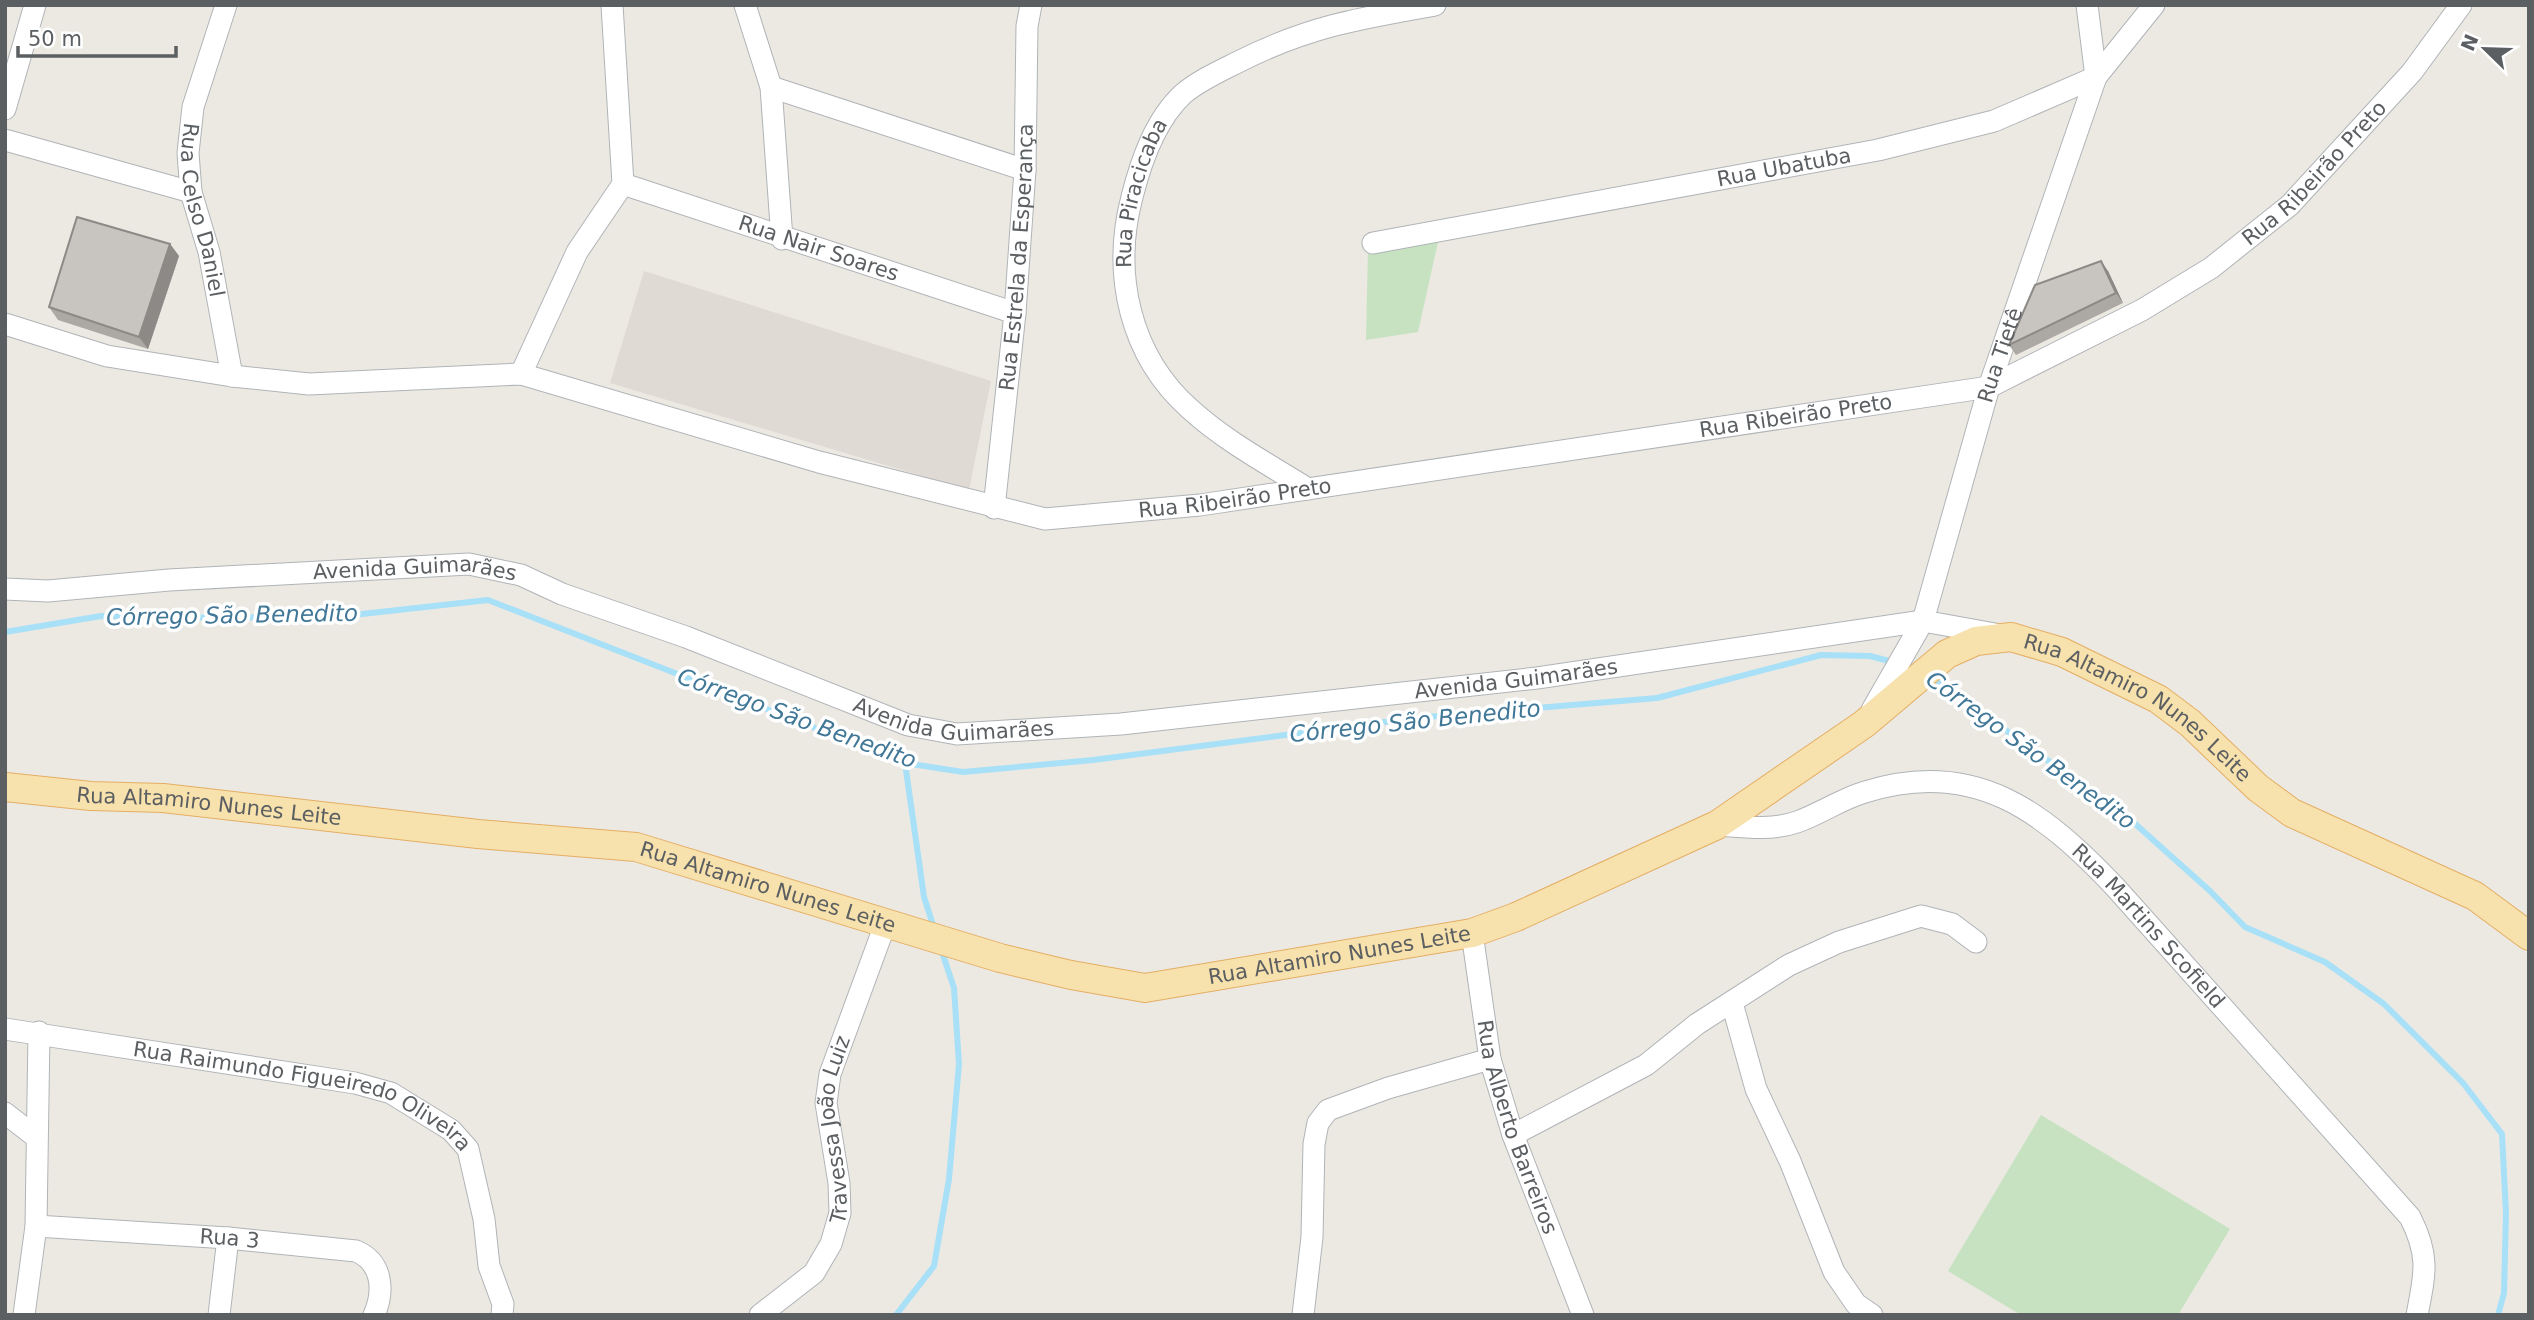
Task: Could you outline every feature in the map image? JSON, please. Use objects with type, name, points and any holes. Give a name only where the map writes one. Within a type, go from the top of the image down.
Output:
[{"type":"main road","name":"Rua Altamiro Nunes Leite","points":[[5,787],[91,796],[163,798],[478,834],[636,847],[886,922],[950,944],[1071,975],[1145,988],[1472,933],[1516,917],[1717,825],[1864,724],[1925,672],[1960,647],[2011,637],[2062,652],[2158,699],[2190,723],[2258,788],[2292,813],[2474,896],[2529,936]]},
{"type":"street","points":[[5,109],[35,5]]},
{"type":"street","name":"Rua Celso Daniel","points":[[226,5],[193,107],[188,153],[191,192],[209,252],[232,376]]},
{"type":"street","points":[[521,374],[577,252],[623,184],[612,5]]},
{"type":"street","points":[[745,5],[771,87],[782,239]]},
{"type":"street","name":"Rua Estrela da Esperança","points":[[994,508],[1016,313],[1025,170],[1027,26],[1031,5]]},
{"type":"street","name":"Rua Piracicaba","points":[[1308,489],[1215,430],[1189,409],[1168,387],[1150,359],[1133,326],[1123,273],[1125,234],[1136,181],[1152,138],[1173,106],[1184,93],[1225,68],[1276,43],[1336,23],[1435,5]]},
{"type":"street","name":"Rua Tietê","points":[[1864,724],[1920,626],[1989,387],[2096,77],[2087,5]]},
{"type":"street","name":"Rua Ubatuba","points":[[1373,243],[1878,150],[1994,121],[2096,77],[2154,5]]},
{"type":"street","name":"Rua Ribeirão Preto","points":[[5,324],[107,356],[232,376],[309,384],[521,374],[819,462],[994,508],[1045,519],[1120,514],[1308,489],[1989,387],[2142,310],[2211,268],[2290,205],[2412,72],[2461,5]]},
{"type":"street","points":[[771,87],[1025,170]]},
{"type":"street","points":[[5,140],[191,192]]},
{"type":"street","name":"Rua Nair Soares","points":[[623,184],[782,239],[1016,313]]},
{"type":"street","name":"Avenida Guimarães","points":[[5,589],[48,591],[169,580],[469,564],[521,575],[562,594],[686,637],[908,725],[957,734],[1121,724],[1537,678],[1920,626]]},
{"type":"street","points":[[1920,626],[2011,637]]},
{"type":"street","name":"Rua Martins Scofield","points":[[1717,825],[1775,828],[1797,822],[1862,792],[1902,781],[1960,783],[1984,789],[2012,800],[2040,816],[2074,844],[2116,888],[2410,1217],[2423,1241],[2427,1268],[2417,1315]]},
{"type":"street","points":[[1513,1135],[1646,1065],[1697,1024],[1789,965],[1839,942],[1920,916],[1952,924],[1976,942]]},
{"type":"street","name":"Travessa João Luiz","points":[[760,1315],[814,1273],[831,1244],[840,1213],[839,1183],[826,1103],[830,1074],[886,922]]},
{"type":"street","name":"Rua Alberto Barreiros","points":[[1472,933],[1490,1059],[1513,1135],[1583,1315]]},
{"type":"street","points":[[1732,1003],[1756,1089],[1790,1161],[1834,1272],[1844,1291],[1872,1315]]},
{"type":"street","name":"Rua Raimundo Figueiredo Oliveira","points":[[5,1029],[39,1032],[355,1083],[382,1089],[412,1105],[451,1130],[468,1149],[484,1219],[489,1266],[503,1304],[502,1315]]},
{"type":"street","points":[[24,1315],[36,1226],[39,1032]]},
{"type":"street","points":[[1303,1315],[1312,1237],[1314,1144],[1318,1123],[1328,1110],[1388,1088],[1490,1059]]},
{"type":"street","points":[[5,1113],[36,1137]]},
{"type":"street","name":"Rua 3","points":[[36,1226],[229,1238],[356,1251],[368,1256],[378,1268],[376,1311]]},
{"type":"street","points":[[219,1315],[229,1238]]},
{"type":"shaded area","points":[[644,271],[991,381],[969,490],[610,383]]},
{"type":"green space","points":[[1440,233],[1418,332],[1366,340],[1368,248]]},
{"type":"green space","points":[[2041,1115],[2230,1229],[2178,1315],[2021,1315],[1948,1271]]},
{"type":"building","points":[[77,217],[170,244],[139,337],[49,307]]},
{"type":"building","points":[[2101,261],[2116,293],[2009,345],[2035,285]]},
{"type":"waterway","name":"Córrego São Benedito","points":[[5,632],[101,616],[232,618],[362,614],[488,600],[905,763],[963,772],[1093,760],[1415,718],[1657,698],[1821,655],[1870,656],[1893,662]]},
{"type":"waterway","name":"Córrego São Benedito","points":[[1932,677],[2132,821],[2210,891],[2245,927],[2325,962],[2384,1004],[2463,1083],[2502,1134],[2506,1213],[2504,1293],[2498,1315]]},
{"type":"waterway","points":[[905,763],[924,897],[934,928]]},
{"type":"waterway","points":[[896,1315],[934,1266],[949,1179],[959,1064],[954,988],[941,949]]}]
